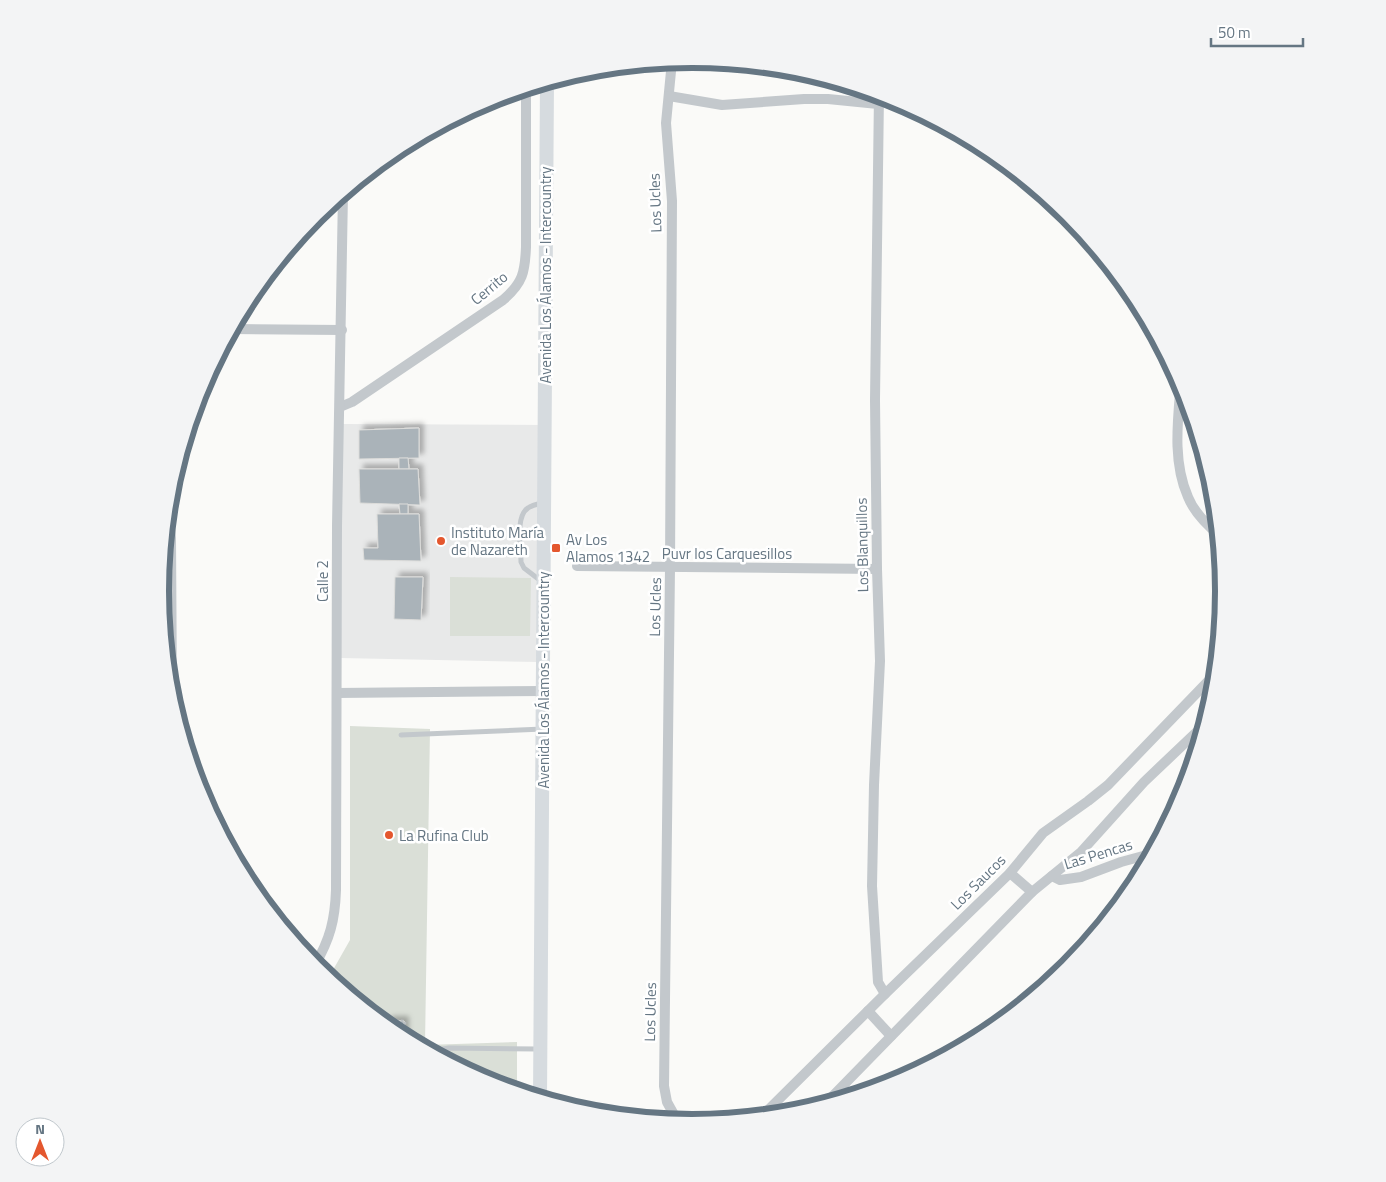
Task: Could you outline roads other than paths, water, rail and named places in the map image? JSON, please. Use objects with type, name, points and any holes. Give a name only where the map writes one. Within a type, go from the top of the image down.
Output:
[{"type":"main road","name":"Avenida Los Álamos - Intercountry","points":[[540,1092],[546,89]]},
{"type":"street","name":"Los Ucles","points":[[671,69],[666,138],[672,201],[664,1086],[667,1102],[673,1113]]},
{"type":"street","name":"Cerrito","points":[[340,407],[352,402],[503,300],[520,284],[524,273],[526,247],[526,95]]},
{"type":"street","points":[[669,96],[722,105],[812,99],[872,99]]},
{"type":"street","name":"Los Blanquillos","points":[[878,101],[875,390],[880,661],[874,785],[872,886],[878,982],[885,994]]},
{"type":"street","name":"Calle 2","points":[[319,957],[330,934],[335,908],[337,526],[343,202]]},
{"type":"street","points":[[240,329],[342,330]]},
{"type":"street","points":[[1179,398],[1177,425],[1181,475],[1188,498],[1213,530]]},
{"type":"street","points":[[171,556],[172,632]]},
{"type":"street","name":"Puvr los Carquesillos","points":[[577,566],[877,569]]},
{"type":"street","name":"Los Saucos","points":[[770,1108],[1010,874],[1043,833],[1108,786],[1208,681]]},
{"type":"street","points":[[337,693],[543,691]]},
{"type":"street","points":[[833,1095],[1032,892],[1080,852],[1144,782],[1197,731]]},
{"type":"street","name":"Las Pencas","points":[[1052,876],[1060,880],[1081,877],[1144,856]]},
{"type":"street","points":[[1010,874],[1032,892]]},
{"type":"street","points":[[868,1011],[891,1036]]},
{"type":"lane","points":[[543,582],[524,568],[521,562],[520,519],[524,511],[530,506],[544,502]]},
{"type":"lane","points":[[401,735],[543,729]]},
{"type":"lane","points":[[440,1049],[541,1049]]},
{"type":"place","name":"Instituto María de Nazareth","points":[[441,541]]},
{"type":"place","name":"Av Los Alamos 1342","points":[[556,548]]},
{"type":"place","name":"La Rufina Club","points":[[389,835]]}]
